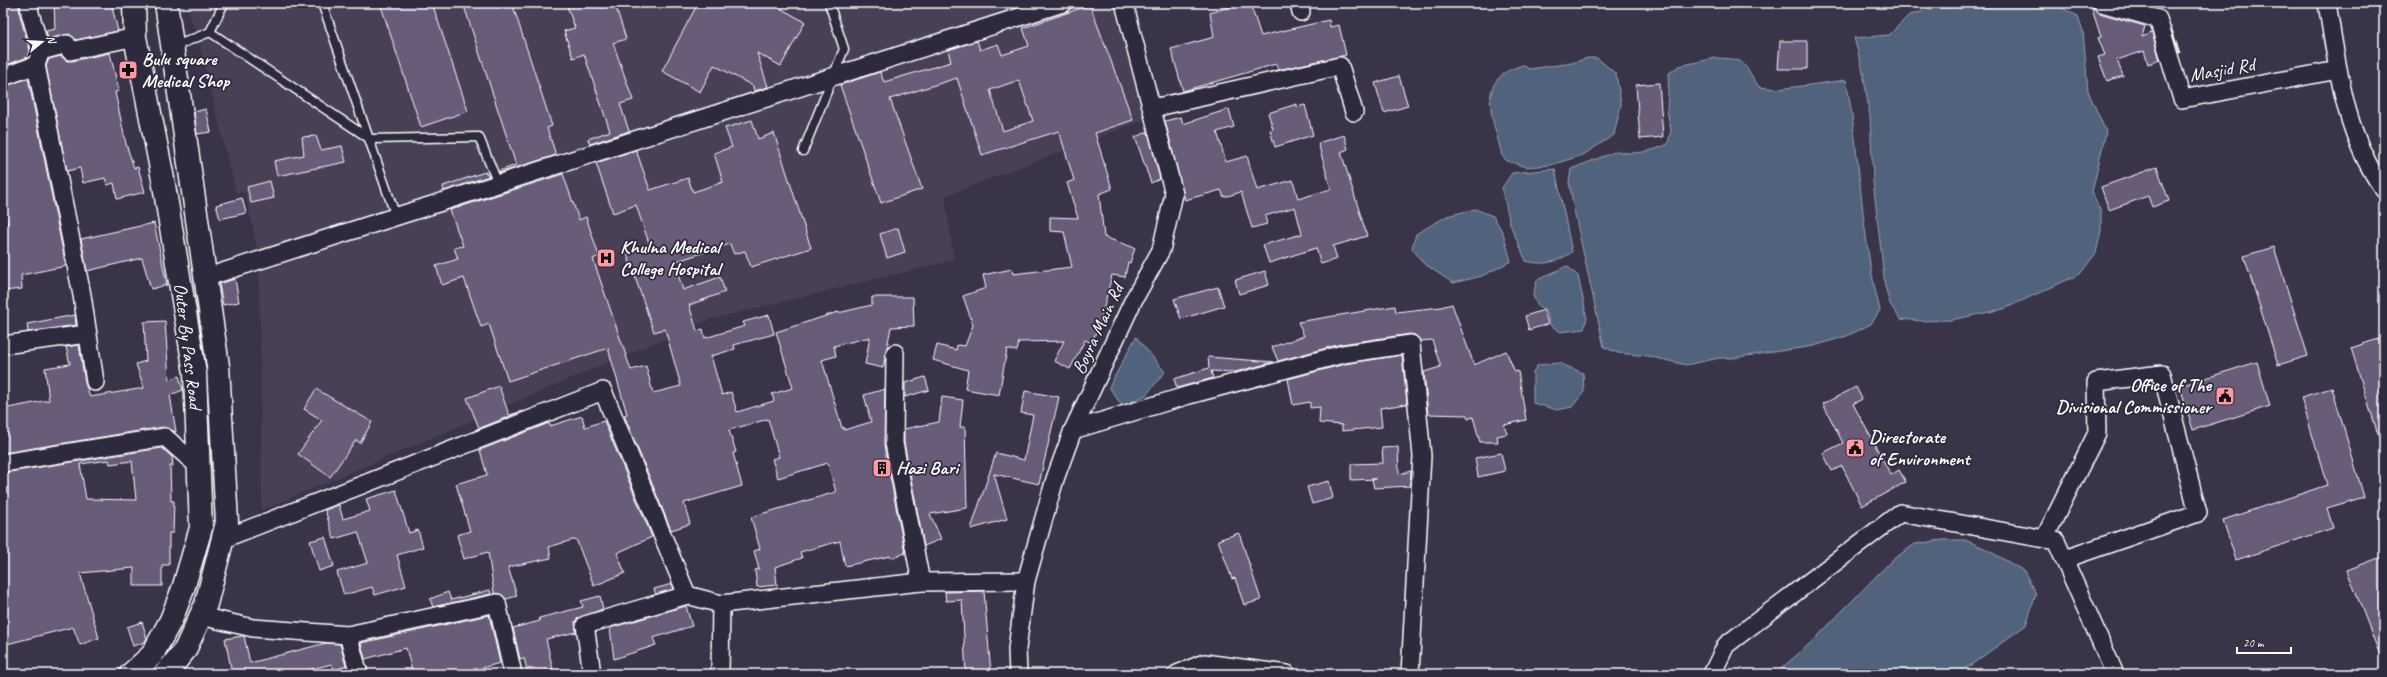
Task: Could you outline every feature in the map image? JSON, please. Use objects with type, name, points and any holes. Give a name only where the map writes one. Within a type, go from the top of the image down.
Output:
[{"type":"main road","name":"Outer By Pass Road","points":[[132,674],[152,655],[171,620],[183,588],[201,528],[195,373],[163,179],[135,38],[134,3]]},
{"type":"main road","name":"Outer By Pass Road","points":[[165,674],[185,650],[206,604],[227,522],[218,366],[204,278],[166,3]]},
{"type":"street","points":[[30,3],[30,13],[82,295],[95,382]]},
{"type":"street","points":[[204,278],[834,75],[1063,3]]},
{"type":"street","name":"Boyra Main Rd","points":[[1018,674],[1017,649],[1026,581],[1055,479],[1073,430],[1133,301],[1160,250],[1174,194],[1153,108],[1124,3]]},
{"type":"street","name":"Masjid Rd","points":[[2102,3],[2158,19],[2182,99],[2338,70]]},
{"type":"street","points":[[2327,3],[2342,98],[2368,168],[2384,190]]},
{"type":"street","points":[[3,77],[67,44],[70,51],[135,38]]},
{"type":"street","points":[[1153,108],[1340,66],[1354,112]]},
{"type":"street","points":[[3,345],[88,334]]},
{"type":"street","points":[[1073,430],[1189,395],[1343,354],[1411,344],[1422,456],[1410,674]]},
{"type":"street","points":[[895,353],[894,443],[921,582]]},
{"type":"street","points":[[2044,539],[2097,433],[2096,382],[2162,374],[2198,513],[2065,559]]},
{"type":"street","points":[[223,538],[603,391],[687,595]]},
{"type":"street","points":[[3,463],[165,437],[199,467]]},
{"type":"street","points":[[1712,674],[1726,645],[1900,513],[2056,541],[2115,674]]},
{"type":"street","points":[[592,674],[585,625],[687,595],[721,604],[921,582],[1026,581]]},
{"type":"street","points":[[200,616],[253,628],[348,634],[497,602],[513,674]]},
{"type":"street","points":[[720,674],[721,604]]},
{"type":"street","points":[[348,634],[359,674]]},
{"type":"street","points":[[1177,674],[1204,663],[1286,674]]},
{"type":"lane","points":[[172,47],[210,32],[224,3]]},
{"type":"lane","points":[[322,3],[396,216]]},
{"type":"lane","points":[[804,151],[844,49],[829,3]]},
{"type":"lane","points":[[210,32],[370,139],[479,137],[498,184]]},
{"type":"shaded area","name":"Khulna Medical College Hospital","points":[[186,3],[1113,3],[1148,118],[945,196],[954,260],[708,320],[262,510],[259,256],[245,191],[236,193],[200,46]]},
{"type":"water","points":[[2060,7],[2078,16],[2083,31],[2088,91],[2106,132],[2092,192],[2101,212],[2101,231],[2096,253],[2080,274],[2004,309],[1951,320],[1923,321],[1900,319],[1890,304],[1885,286],[1873,181],[1870,116],[1862,67],[1854,38],[1889,35],[1909,15],[1935,8]]},
{"type":"water","points":[[1588,58],[1597,58],[1616,74],[1621,104],[1614,135],[1583,155],[1551,165],[1526,167],[1507,161],[1502,156],[1490,102],[1492,90],[1497,80],[1507,71],[1523,65],[1529,69],[1572,63]]},
{"type":"water","points":[[1716,58],[1739,61],[1747,68],[1759,87],[1779,89],[1846,80],[1855,137],[1868,253],[1880,310],[1871,324],[1847,336],[1814,346],[1732,358],[1719,358],[1686,365],[1648,356],[1618,353],[1604,347],[1574,210],[1569,182],[1571,169],[1617,151],[1636,153],[1656,149],[1668,144],[1671,130],[1667,110],[1669,73],[1679,66]]},
{"type":"water","points":[[1555,169],[1572,252],[1556,261],[1539,263],[1526,261],[1510,224],[1502,188],[1512,173]]},
{"type":"water","points":[[1475,209],[1493,216],[1503,233],[1511,261],[1482,276],[1453,283],[1423,263],[1412,248],[1416,234],[1447,216]]},
{"type":"water","points":[[1567,266],[1578,276],[1587,318],[1584,329],[1561,332],[1550,325],[1546,309],[1539,307],[1533,296],[1537,280]]},
{"type":"water","points":[[1136,337],[1165,372],[1146,395],[1122,406],[1109,387]]},
{"type":"water","points":[[1559,363],[1583,373],[1584,392],[1572,407],[1557,410],[1533,403],[1533,372],[1538,365]]},
{"type":"water","points":[[1942,540],[1965,540],[1984,548],[2024,571],[2036,594],[2026,625],[1971,665],[1954,674],[1775,674],[1814,640],[1892,560],[1915,544]]},
{"type":"building","points":[[19,3],[20,16],[30,51],[28,57],[3,66],[3,5]]},
{"type":"building","points":[[54,3],[111,3],[118,31],[76,40],[69,34],[48,39],[46,31],[55,29]]},
{"type":"building","points":[[380,3],[432,3],[468,111],[421,127]]},
{"type":"building","points":[[463,3],[512,3],[552,126],[547,128],[556,155],[499,173],[499,171],[516,165]]},
{"type":"building","points":[[566,3],[600,3],[601,8],[615,4],[626,39],[613,43],[633,100],[620,104],[629,131],[590,144],[588,139],[610,131],[584,54],[573,58],[564,31],[575,28]]},
{"type":"building","points":[[698,3],[771,3],[805,22],[781,66],[757,53],[768,87],[754,91],[753,86],[714,65],[700,92],[662,71]]},
{"type":"building","points":[[1241,3],[1250,3],[1261,36],[1329,20],[1330,27],[1339,25],[1346,55],[1278,70],[1276,64],[1183,91],[1171,49],[1214,37],[1210,13]]},
{"type":"building","points":[[2090,3],[2099,13],[2145,26],[2142,37],[2152,33],[2160,60],[2148,64],[2144,51],[2117,60],[2123,76],[2107,81],[2098,57],[2105,55],[2098,38],[2101,37]]},
{"type":"building","points":[[1090,5],[1133,120],[1095,133],[1112,189],[1099,194],[1104,237],[1135,248],[1130,263],[1128,262],[1125,277],[1112,275],[1102,315],[1092,343],[1085,340],[1070,369],[1054,361],[1064,341],[1019,342],[1017,351],[1007,349],[999,395],[965,389],[968,370],[933,360],[937,345],[956,350],[957,345],[965,346],[973,325],[963,296],[986,288],[983,275],[1012,269],[1013,274],[1072,267],[1064,232],[1050,231],[1050,217],[1078,218],[1067,183],[1074,180],[1059,131],[982,155],[957,78],[890,99],[922,189],[881,203],[840,85],[880,72],[884,82],[951,62],[948,50],[977,41],[980,50],[998,44],[1002,55],[1029,46],[1023,28]],"holes":[[[1019,80],[1033,121],[1003,131],[990,90]]]},
{"type":"building","points":[[2171,27],[2180,53],[2179,53]]},
{"type":"building","points":[[1780,41],[1807,41],[1807,69],[1778,69]]},
{"type":"building","points":[[110,53],[119,91],[115,92],[126,144],[134,168],[138,167],[145,192],[117,199],[114,183],[107,185],[105,178],[83,183],[80,168],[67,171],[46,66],[49,59],[61,56],[67,61],[72,61]]},
{"type":"building","points":[[1399,76],[1408,106],[1384,113],[1375,83]]},
{"type":"building","points":[[28,78],[66,266],[21,275],[22,289],[3,291],[3,225],[8,224],[3,206],[3,87]]},
{"type":"building","points":[[1659,83],[1663,137],[1640,139],[1636,85]]},
{"type":"building","points":[[1297,104],[1297,107],[1305,105],[1313,135],[1275,147],[1270,130],[1273,129],[1268,113]]},
{"type":"building","points":[[206,109],[211,132],[197,134],[194,112]]},
{"type":"building","points":[[1229,109],[1234,127],[1217,132],[1226,162],[1247,156],[1257,190],[1293,180],[1298,199],[1331,189],[1318,143],[1344,135],[1348,149],[1341,152],[1367,236],[1333,246],[1337,259],[1321,264],[1316,248],[1269,263],[1263,245],[1302,234],[1295,207],[1265,216],[1267,224],[1252,228],[1241,192],[1224,197],[1221,190],[1185,200],[1165,121],[1181,117],[1183,124]]},
{"type":"building","points":[[752,120],[758,139],[774,133],[811,248],[751,267],[745,251],[734,254],[730,244],[674,262],[683,290],[720,277],[725,292],[689,305],[697,331],[703,329],[705,338],[745,326],[743,322],[769,315],[774,334],[734,345],[735,349],[711,356],[722,395],[731,392],[737,412],[774,401],[772,394],[793,388],[776,332],[838,312],[872,305],[872,297],[913,297],[914,326],[891,327],[883,368],[865,364],[870,337],[834,346],[836,356],[822,360],[842,428],[844,427],[844,430],[871,422],[864,395],[885,389],[884,445],[905,553],[891,559],[890,556],[845,566],[840,541],[800,552],[802,558],[775,567],[777,585],[757,587],[755,570],[759,569],[754,551],[760,549],[751,517],[836,492],[828,463],[778,478],[772,459],[779,457],[768,419],[729,430],[736,452],[733,453],[742,486],[684,503],[690,524],[671,530],[624,415],[627,414],[608,348],[508,381],[489,324],[481,327],[464,278],[442,285],[436,266],[458,259],[454,248],[463,246],[450,210],[563,174],[579,220],[586,217],[599,256],[593,259],[631,370],[646,366],[653,393],[681,386],[665,329],[654,332],[627,254],[650,246],[636,205],[613,213],[596,163],[636,150],[650,190],[688,178],[693,192],[723,182],[714,153],[732,147],[725,128]]},
{"type":"building","points":[[1148,132],[1160,179],[1151,183],[1135,137]]},
{"type":"building","points":[[316,136],[321,150],[342,146],[346,162],[277,176],[274,161],[304,155],[302,137]]},
{"type":"building","points":[[2157,167],[2169,201],[2152,207],[2148,196],[2109,210],[2101,187]]},
{"type":"building","points":[[485,172],[489,176],[444,191],[443,186]]},
{"type":"building","points":[[270,181],[274,198],[251,203],[247,187]]},
{"type":"building","points":[[242,198],[246,213],[220,219],[216,205]]},
{"type":"building","points":[[154,223],[167,285],[151,289],[142,258],[87,271],[81,239]]},
{"type":"building","points":[[898,228],[905,252],[887,258],[880,234]]},
{"type":"building","points":[[2274,247],[2308,356],[2278,365],[2244,256]]},
{"type":"building","points":[[1265,271],[1269,285],[1239,294],[1235,280]]},
{"type":"building","points":[[235,279],[239,302],[223,305],[219,284]]},
{"type":"building","points":[[1218,287],[1224,306],[1181,319],[1174,299]]},
{"type":"building","points":[[1452,304],[1474,365],[1506,351],[1515,372],[1518,371],[1526,420],[1504,425],[1507,434],[1497,436],[1498,442],[1480,442],[1473,417],[1468,419],[1467,415],[1428,414],[1424,372],[1440,367],[1432,340],[1420,341],[1415,335],[1410,334],[1341,344],[1278,361],[1272,347],[1304,336],[1298,322],[1395,306],[1396,312],[1441,307]]},
{"type":"building","points":[[1544,310],[1548,324],[1529,330],[1525,316]]},
{"type":"building","points":[[75,315],[76,325],[28,332],[27,324]]},
{"type":"building","points":[[165,321],[169,380],[179,376],[183,390],[170,395],[176,432],[163,427],[3,453],[3,409],[49,400],[45,368],[70,364],[66,347],[79,345],[85,383],[90,397],[144,388],[136,364],[146,361],[144,322]]},
{"type":"building","points":[[2384,337],[2384,443],[2381,444],[2351,348]]},
{"type":"building","points":[[1402,355],[1407,404],[1380,408],[1382,427],[1342,431],[1342,425],[1319,423],[1320,407],[1310,408],[1310,402],[1293,405],[1288,379],[1345,364]]},
{"type":"building","points":[[1208,357],[1274,362],[1235,372],[1211,371],[1213,378],[1177,388],[1174,379],[1209,368]]},
{"type":"building","name":"Office of The Divisional Commissioner","points":[[2257,362],[2270,406],[2193,430],[2180,386]]},
{"type":"building","points":[[925,377],[929,390],[905,397],[905,383]]},
{"type":"building","points":[[499,386],[509,415],[523,411],[475,430],[479,428],[467,398]]},
{"type":"building","name":"Directorate of Environment","points":[[1856,387],[1862,399],[1853,404],[1891,475],[1899,470],[1906,482],[1862,506],[1842,466],[1832,471],[1823,453],[1843,443],[1823,404]]},
{"type":"building","points":[[2332,388],[2364,497],[2327,508],[2333,528],[2236,560],[2223,520],[2327,485],[2301,397]]},
{"type":"building","points":[[316,389],[372,422],[360,443],[356,440],[330,477],[298,454],[322,420],[304,409]]},
{"type":"building","points":[[1025,391],[1059,397],[1039,484],[994,474],[1007,519],[971,529],[996,453],[1024,460],[1033,415],[1021,413]]},
{"type":"building","points":[[942,397],[963,400],[960,427],[965,427],[967,508],[930,514],[941,539],[924,546],[904,442],[904,429],[939,422]]},
{"type":"building","points":[[582,416],[585,427],[604,421],[652,537],[617,553],[625,573],[594,586],[576,539],[549,547],[551,558],[508,567],[517,596],[506,599],[500,594],[494,593],[488,552],[464,559],[457,535],[470,531],[456,484],[487,475],[480,450],[549,423],[550,426]]},
{"type":"building","points":[[1398,447],[1399,474],[1411,471],[1410,486],[1374,488],[1372,479],[1351,480],[1351,464],[1383,463],[1382,448]]},
{"type":"building","points":[[162,448],[172,457],[173,466],[170,466],[171,501],[174,501],[173,533],[169,533],[169,565],[162,565],[162,586],[134,586],[134,568],[80,573],[99,638],[80,645],[73,627],[3,645],[3,555],[6,554],[3,538],[3,473]],"holes":[[[109,460],[110,464],[132,461],[136,500],[86,499],[80,464]]]},
{"type":"building","points":[[1501,453],[1505,471],[1478,477],[1475,458]]},
{"type":"building","points":[[1329,481],[1333,498],[1312,504],[1307,487]]},
{"type":"building","points":[[396,490],[409,533],[418,530],[423,547],[397,555],[406,586],[375,595],[372,587],[344,595],[337,572],[368,563],[358,532],[334,539],[325,510],[339,505],[343,519],[370,511],[366,499]]},
{"type":"building","points":[[1239,533],[1261,600],[1244,605],[1235,578],[1232,579],[1218,540]]},
{"type":"building","points":[[325,537],[334,566],[319,571],[310,541]]},
{"type":"building","points":[[2384,556],[2384,663],[2383,663],[2347,570]]},
{"type":"building","points":[[672,584],[674,589],[656,594],[654,589]]},
{"type":"building","points":[[490,590],[491,594],[433,607],[430,599],[448,592],[451,600]]},
{"type":"building","points":[[984,591],[991,674],[966,674],[962,600],[946,601],[945,592]]},
{"type":"building","points":[[600,596],[603,609],[578,618],[575,622],[576,632],[546,639],[553,670],[528,674],[524,658],[520,659],[513,628],[540,621],[539,618],[583,607],[581,601]]},
{"type":"building","points":[[686,606],[692,626],[653,638],[656,645],[614,659],[610,628]]},
{"type":"building","points":[[489,615],[500,663],[460,674],[413,674],[406,648],[365,659],[361,643]]},
{"type":"building","points":[[142,622],[147,638],[145,642],[133,646],[127,627]]},
{"type":"building","points":[[244,636],[250,663],[326,643],[340,644],[346,666],[334,670],[332,664],[291,674],[229,674],[228,669],[231,668],[225,639]]},
{"type":"place","name":"Bulu square Medical Shop","points":[[128,70]]},
{"type":"place","name":"Khulna Medical College Hospital","points":[[606,258]]},
{"type":"place","name":"Office of The Divisional Commissioner","points":[[2225,396]]},
{"type":"place","name":"Directorate of Environment","points":[[1855,448]]},
{"type":"place","name":"Hazi Bari","points":[[882,468]]}]
